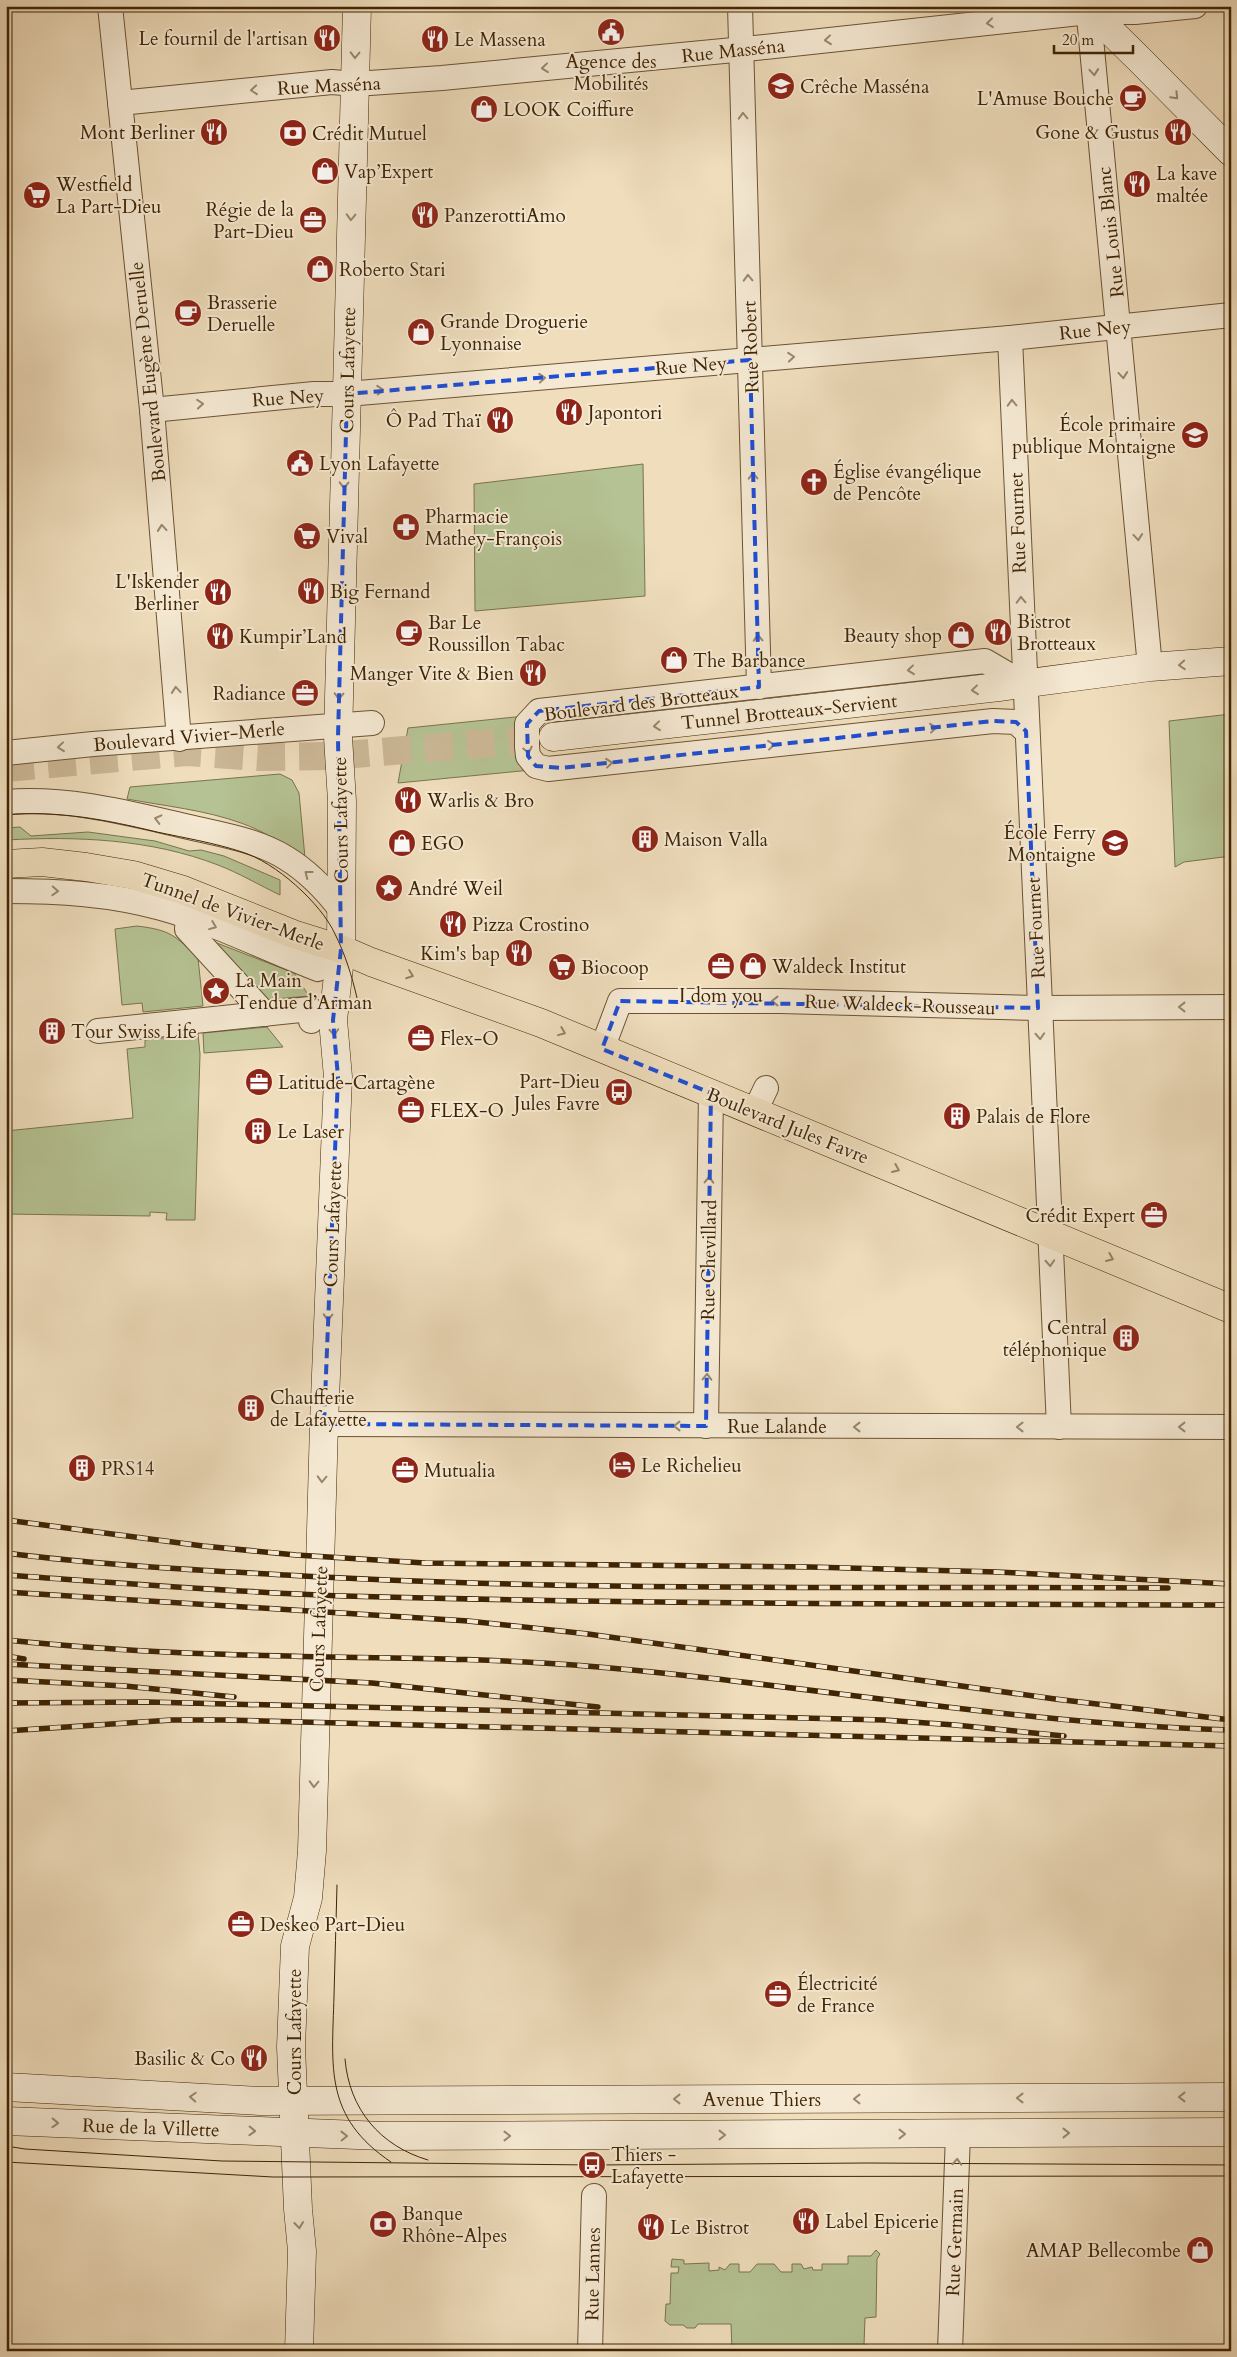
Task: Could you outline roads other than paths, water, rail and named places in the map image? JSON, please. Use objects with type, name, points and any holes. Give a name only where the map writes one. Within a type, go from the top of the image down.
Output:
[{"type":"main road","name":"Cours Lafayette","points":[[299,2351],[302,2251],[298,2209],[292,2047],[294,1946],[308,1898],[312,1859],[324,1424],[338,1077],[333,1020],[341,949],[342,802],[338,724],[357,6]]},
{"type":"main road","points":[[1087,8],[1231,152]]},
{"type":"main road","points":[[1024,684],[1150,667],[1231,661]]},
{"type":"main road","name":"Tunnel Brotteaux-Servient","points":[[553,737],[1024,684]]},
{"type":"main road","name":"Tunnel de Vivier-Merle","points":[[6,864],[42,862],[132,875],[183,890],[293,934],[341,949]]},
{"type":"main road","name":"Boulevard Jules Favre","points":[[341,949],[711,1093],[761,1100],[1049,1233],[1231,1309]]},
{"type":"main road","name":"Rue de la Villette","points":[[6,2087],[261,2101],[294,2101]]},
{"type":"main road","name":"Avenue Thiers","points":[[294,2101],[1231,2097]]},
{"type":"main road","name":"Rue de la Villette","points":[[6,2121],[296,2133]]},
{"type":"main road","name":"Avenue Thiers","points":[[296,2133],[383,2136],[1231,2132]]},
{"type":"street","name":"Boulevard Eugène Deruelle","points":[[110,6],[152,410],[179,739]]},
{"type":"street","name":"Rue Robert","points":[[740,6],[759,687]]},
{"type":"street","name":"Rue Masséna","points":[[120,103],[332,82],[355,84],[428,80],[740,49],[1087,8],[1135,12],[1195,6]]},
{"type":"street","name":"Rue Louis Blanc","points":[[1087,8],[1119,326],[1150,667]]},
{"type":"street","name":"Rue Ney","points":[[152,410],[314,394],[346,394],[1010,338],[1231,315]]},
{"type":"street","name":"Rue Fournet","points":[[1010,338],[1038,1008],[1059,1428]]},
{"type":"street","name":"Boulevard des Brotteaux","points":[[1024,684],[985,661],[539,711],[527,724],[528,756],[536,766],[548,769],[993,722],[1012,721],[1021,725],[1026,731]]},
{"type":"street","name":"Boulevard Vivier-Merle","points":[[6,753],[93,744],[179,739],[338,724],[372,723]]},
{"type":"street","points":[[6,802],[35,800],[101,806],[252,842],[286,858],[311,875],[341,910]]},
{"type":"street","points":[[6,891],[55,891],[135,901],[188,917],[318,969],[341,949]]},
{"type":"street","points":[[188,917],[187,929],[265,1014]]},
{"type":"street","name":"Rue Waldeck-Rousseau","points":[[602,1049],[620,1001],[780,1001],[1038,1008],[1231,1007]]},
{"type":"street","points":[[98,1031],[310,1009],[311,1021]]},
{"type":"street","name":"Rue Chevillard","points":[[706,1426],[711,1093]]},
{"type":"street","name":"Rue Lalande","points":[[324,1424],[1059,1428],[1231,1427]]},
{"type":"street","name":"Rue Germain","points":[[950,2351],[958,2134]]},
{"type":"street","name":"Rue Lannes","points":[[590,2351],[594,2196]]},
{"type":"tunnel","points":[[6,768],[187,752],[258,757],[331,756],[552,738]]},
{"type":"tram line","points":[[6,815],[44,814],[101,820],[211,843],[255,857],[296,885],[328,922],[345,957],[357,998]]},
{"type":"tram line","points":[[337,1885],[333,2046],[333,2068],[337,2089],[343,2109],[354,2127],[369,2145],[391,2162]]},
{"type":"tram line","points":[[345,2059],[353,2094],[360,2109],[370,2123],[395,2145],[411,2154],[428,2160]]},
{"type":"tram line","points":[[6,2146],[25,2149],[222,2161],[592,2165],[867,2163],[1231,2165]]},
{"type":"tram line","points":[[6,2162],[273,2177],[1231,2176]]},
{"type":"railway","points":[[6,1520],[203,1546],[296,1555],[425,1563],[810,1567],[997,1572],[1231,1584]]},
{"type":"railway","points":[[6,1553],[76,1561],[181,1569],[506,1584],[727,1587],[1168,1588]]},
{"type":"railway","points":[[6,1575],[217,1590],[455,1599],[898,1604],[1231,1605]]},
{"type":"railway","points":[[6,1592],[468,1621],[588,1634],[1055,1699],[1231,1720]]},
{"type":"railway","points":[[6,1640],[111,1649],[190,1653],[484,1660],[574,1665],[738,1681],[1066,1720],[1231,1730]]},
{"type":"railway","points":[[6,1656],[24,1659]]},
{"type":"railway","points":[[6,1664],[372,1683],[598,1707]]},
{"type":"railway","points":[[6,1680],[125,1686],[234,1697]]},
{"type":"railway","points":[[6,1703],[148,1702],[884,1720],[1064,1736]]},
{"type":"railway","points":[[6,1731],[172,1720],[224,1720],[1231,1746]]},
{"type":"place","name":"Agence des Mobilités","points":[[611,32]]},
{"type":"place","name":"Le fournil de l'artisan","points":[[327,38]]},
{"type":"place","name":"Le Massena","points":[[435,39]]},
{"type":"place","name":"Crêche Masséna","points":[[781,86]]},
{"type":"place","name":"L'Amuse Bouche","points":[[1133,98]]},
{"type":"place","name":"LOOK Coiffure","points":[[484,109]]},
{"type":"place","name":"Mont Berliner","points":[[214,132]]},
{"type":"place","name":"Gone & Gustus","points":[[1178,132]]},
{"type":"place","name":"Crédit Mutuel","points":[[293,133]]},
{"type":"place","name":"Vap’Expert","points":[[325,171]]},
{"type":"place","name":"La kave maltée","points":[[1137,184]]},
{"type":"place","name":"Westfield La Part-Dieu","points":[[37,195]]},
{"type":"place","name":"PanzerottiAmo","points":[[425,215]]},
{"type":"place","name":"Régie de la Part-Dieu","points":[[313,220]]},
{"type":"place","name":"Roberto Stari","points":[[320,269]]},
{"type":"place","name":"Brasserie Deruelle","points":[[188,313]]},
{"type":"place","name":"Grande Droguerie Lyonnaise","points":[[421,332]]},
{"type":"place","name":"Japontori","points":[[569,412]]},
{"type":"place","name":"Ô Pad Thaï","points":[[500,420]]},
{"type":"place","name":"École primaire publique Montaigne","points":[[1195,435]]},
{"type":"place","name":"Lyon Lafayette","points":[[300,463]]},
{"type":"place","name":"Église évangélique de Pencôte","points":[[814,482]]},
{"type":"place","name":"Pharmacie Mathey-François","points":[[406,527]]},
{"type":"place","name":"Vival","points":[[307,536]]},
{"type":"place","name":"Big Fernand","points":[[311,591]]},
{"type":"place","name":"L'Iskender Berliner","points":[[218,592]]},
{"type":"place","name":"Bistrot Brotteaux","points":[[998,632]]},
{"type":"place","name":"Bar Le Roussillon Tabac","points":[[409,633]]},
{"type":"place","name":"Beauty shop","points":[[961,635]]},
{"type":"place","name":"Kumpir’Land","points":[[220,636]]},
{"type":"place","name":"The Barbance","points":[[674,660]]},
{"type":"place","name":"Manger Vite & Bien","points":[[533,673]]},
{"type":"place","name":"Radiance","points":[[305,693]]},
{"type":"place","name":"Warlis & Bro","points":[[408,800]]},
{"type":"place","name":"Maison Valla","points":[[645,839]]},
{"type":"place","name":"EGO","points":[[402,843]]},
{"type":"place","name":"École Ferry Montaigne","points":[[1115,843]]},
{"type":"place","name":"André Weil","points":[[389,888]]},
{"type":"place","name":"Pizza Crostino","points":[[453,924]]},
{"type":"place","name":"Kim's bap","points":[[519,953]]},
{"type":"place","name":"I dom you","points":[[721,966]]},
{"type":"place","name":"Waldeck Institut","points":[[753,966]]},
{"type":"place","name":"Biocoop","points":[[562,967]]},
{"type":"place","name":"La Main Tendue d’Arman","points":[[216,991]]},
{"type":"place","name":"Tour Swiss Life","points":[[52,1031]]},
{"type":"place","name":"Flex-O","points":[[421,1038]]},
{"type":"place","name":"Latitude-Cartagène","points":[[259,1082]]},
{"type":"place","name":"Part-Dieu Jules Favre","points":[[619,1092]]},
{"type":"place","name":"FLEX-O","points":[[411,1110]]},
{"type":"place","name":"Palais de Flore","points":[[957,1116]]},
{"type":"place","name":"Le Laser","points":[[258,1131]]},
{"type":"place","name":"Crédit Expert","points":[[1154,1215]]},
{"type":"place","name":"Central téléphonique","points":[[1126,1338]]},
{"type":"place","name":"Chaufferie de Lafayette","points":[[251,1408]]},
{"type":"place","name":"Le Richelieu","points":[[622,1465]]},
{"type":"place","name":"PRS14","points":[[82,1468]]},
{"type":"place","name":"Mutualia","points":[[405,1470]]},
{"type":"place","name":"Deskeo Part-Dieu","points":[[241,1924]]},
{"type":"place","name":"Électricité de France","points":[[778,1994]]},
{"type":"place","name":"Basilic & Co","points":[[254,2058]]},
{"type":"place","name":"Thiers - Lafayette","points":[[592,2165]]},
{"type":"place","name":"Label Epicerie","points":[[806,2221]]},
{"type":"place","name":"Banque Rhône-Alpes","points":[[383,2224]]},
{"type":"place","name":"Le Bistrot","points":[[651,2227]]},
{"type":"place","name":"AMAP Bellecombe","points":[[1200,2250]]}]
